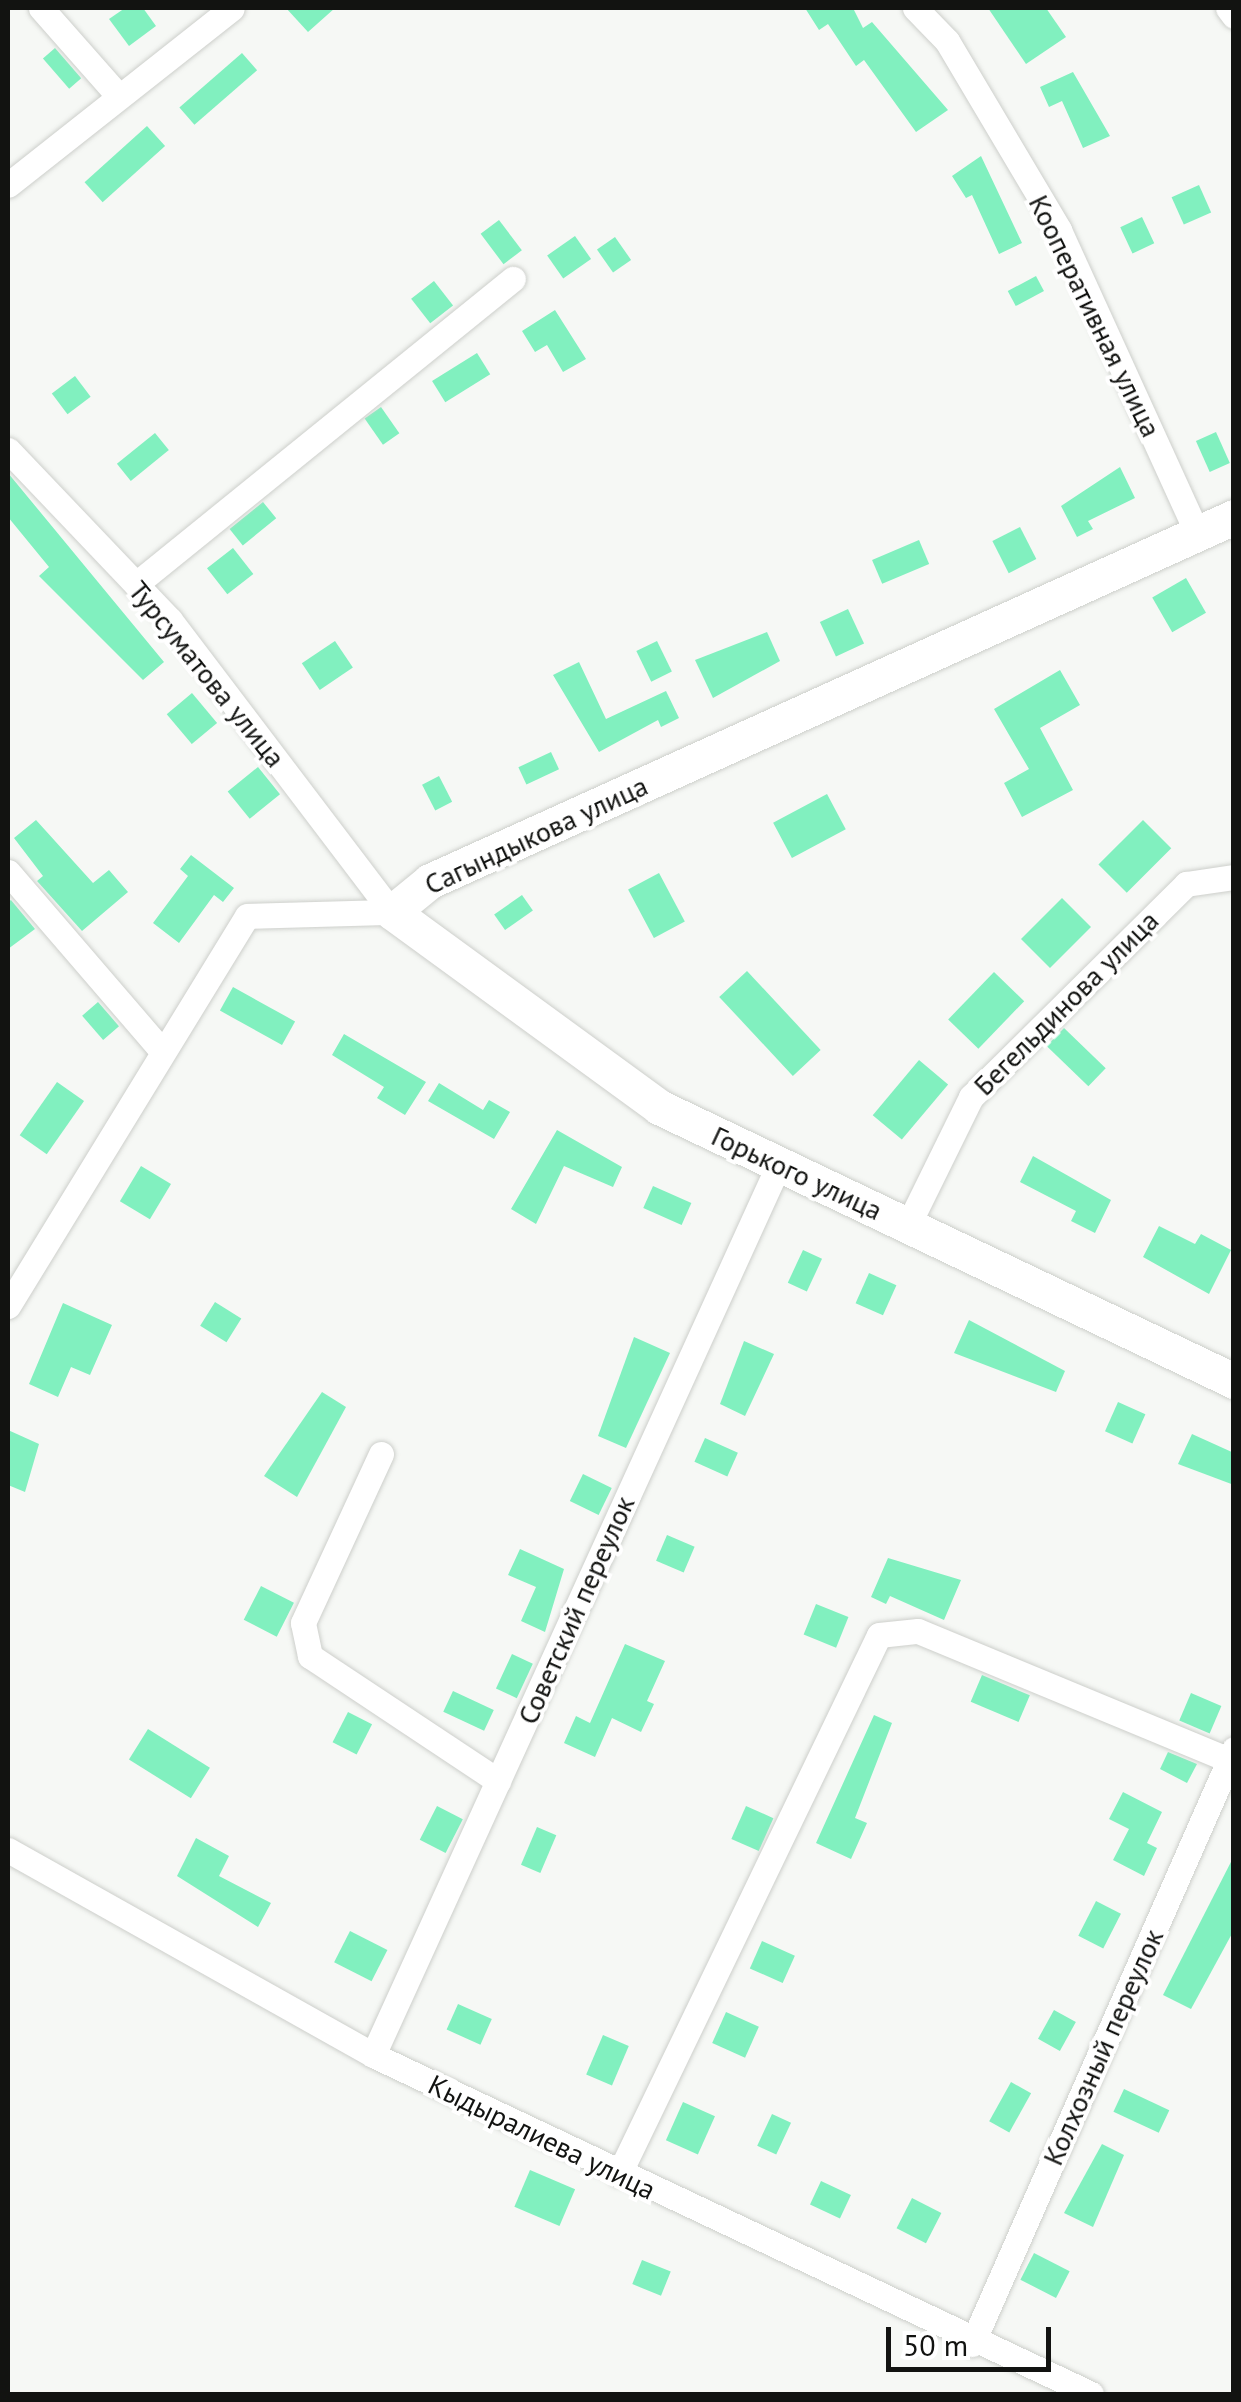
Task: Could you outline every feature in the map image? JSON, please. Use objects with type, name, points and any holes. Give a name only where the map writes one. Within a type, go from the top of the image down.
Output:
[{"type":"street","points":[[40,8],[116,93]]},
{"type":"street","points":[[8,184],[116,93],[232,8]]},
{"type":"street","name":"Кооперативная улица","points":[[915,8],[947,41],[1059,230],[1197,533]]},
{"type":"street","points":[[1228,8],[1234,16]]},
{"type":"street","points":[[136,584],[513,279]]},
{"type":"street","name":"Турсуматова улица","points":[[8,450],[136,584],[392,912]]},
{"type":"street","name":"Сагындыкова улица","points":[[392,912],[430,881],[1234,517]]},
{"type":"street","points":[[8,872],[162,1050]]},
{"type":"street","name":"Бегельдинова улица","points":[[908,1225],[970,1097],[1186,884],[1234,878]]},
{"type":"street","points":[[8,1306],[247,916],[392,912]]},
{"type":"street","name":"Горького улица","points":[[392,912],[659,1107],[1234,1381]]},
{"type":"street","name":"Советский переулок","points":[[373,2055],[778,1164]]},
{"type":"street","points":[[381,1454],[303,1623],[310,1656],[498,1781]]},
{"type":"street","points":[[618,2174],[880,1635],[918,1630],[1231,1754]]},
{"type":"street","name":"Колхозный переулок","points":[[972,2344],[1231,1754]]},
{"type":"street","name":"Кыдыралиева улица","points":[[8,1850],[373,2055],[972,2344],[1092,2394]]},
{"type":"building","points":[[125,8],[143,8],[156,26],[129,46],[109,19]]},
{"type":"building","points":[[286,8],[335,8],[308,32]]},
{"type":"building","points":[[805,8],[853,8],[863,28],[872,22],[948,110],[916,132],[864,60],[856,66],[828,24],[819,30]]},
{"type":"building","points":[[988,8],[1046,8],[1066,37],[1026,64]]},
{"type":"building","points":[[55,48],[81,78],[69,89],[43,58]]},
{"type":"building","points":[[242,53],[257,70],[194,125],[179,107]]},
{"type":"building","points":[[1073,72],[1110,136],[1083,148],[1062,101],[1049,107],[1040,87]]},
{"type":"building","points":[[147,126],[165,146],[103,202],[85,182]]},
{"type":"building","points":[[981,156],[1022,243],[999,254],[972,195],[966,198],[952,176]]},
{"type":"building","points":[[1199,185],[1211,212],[1184,225],[1172,197]]},
{"type":"building","points":[[1142,217],[1154,243],[1133,253],[1120,227]]},
{"type":"building","points":[[499,220],[522,250],[504,264],[481,234]]},
{"type":"building","points":[[575,236],[591,259],[563,278],[547,256]]},
{"type":"building","points":[[615,237],[631,260],[613,273],[597,250]]},
{"type":"building","points":[[1036,276],[1044,291],[1016,306],[1008,291]]},
{"type":"building","points":[[434,281],[453,305],[430,323],[411,299]]},
{"type":"building","points":[[555,310],[586,359],[563,372],[547,345],[535,352],[522,331]]},
{"type":"building","points":[[477,353],[490,374],[445,402],[432,381]]},
{"type":"building","points":[[75,376],[91,397],[67,414],[52,393]]},
{"type":"building","points":[[381,407],[399,433],[383,445],[365,418]]},
{"type":"building","points":[[1216,432],[1230,463],[1210,472],[1196,441]]},
{"type":"building","points":[[155,433],[169,450],[131,481],[117,464]]},
{"type":"building","points":[[1120,467],[1135,498],[1088,521],[1093,529],[1077,537],[1061,506]]},
{"type":"building","points":[[8,473],[164,662],[143,680],[39,576],[49,567],[8,517]]},
{"type":"building","points":[[263,502],[276,518],[243,545],[230,529]]},
{"type":"building","points":[[1020,527],[1036,559],[1009,573],[992,541]]},
{"type":"building","points":[[919,540],[929,564],[882,584],[872,560]]},
{"type":"building","points":[[233,548],[253,574],[227,594],[207,568]]},
{"type":"building","points":[[1186,578],[1206,613],[1172,632],[1152,598]]},
{"type":"building","points":[[848,609],[864,643],[836,657],[820,622]]},
{"type":"building","points":[[767,632],[780,661],[713,698],[695,660]]},
{"type":"building","points":[[335,641],[353,668],[320,690],[302,663]]},
{"type":"building","points":[[657,641],[672,672],[651,682],[636,651]]},
{"type":"building","points":[[579,662],[606,719],[666,691],[679,718],[661,727],[658,720],[599,752],[553,675]]},
{"type":"building","points":[[1060,670],[1080,705],[1040,728],[1073,790],[1022,817],[1004,783],[1029,769],[994,709]]},
{"type":"building","points":[[192,693],[217,723],[192,744],[167,714]]},
{"type":"building","points":[[551,752],[559,769],[526,784],[518,767]]},
{"type":"building","points":[[258,767],[280,794],[250,819],[228,792]]},
{"type":"building","points":[[439,776],[452,802],[435,810],[422,785]]},
{"type":"building","points":[[827,794],[846,829],[792,858],[773,823]]},
{"type":"building","points":[[36,820],[93,883],[109,870],[128,892],[82,931],[37,881],[43,876],[14,838]]},
{"type":"building","points":[[1143,820],[1171,848],[1127,893],[1098,865]]},
{"type":"building","points":[[191,855],[234,888],[223,902],[214,895],[179,943],[153,923],[188,876],[180,869]]},
{"type":"building","points":[[659,873],[685,922],[654,938],[628,889]]},
{"type":"building","points":[[522,895],[533,911],[505,930],[494,915]]},
{"type":"building","points":[[1062,898],[1091,927],[1050,968],[1021,939]]},
{"type":"building","points":[[11,900],[35,929],[8,949],[8,902]]},
{"type":"building","points":[[747,971],[821,1050],[793,1076],[719,997]]},
{"type":"building","points":[[994,972],[1024,1001],[978,1049],[948,1019]]},
{"type":"building","points":[[233,987],[295,1021],[282,1045],[220,1011]]},
{"type":"building","points":[[98,1002],[119,1026],[103,1040],[82,1016]]},
{"type":"building","points":[[1064,1028],[1106,1068],[1088,1086],[1047,1046]]},
{"type":"building","points":[[344,1034],[426,1082],[405,1115],[377,1098],[384,1087],[332,1055]]},
{"type":"building","points":[[919,1060],[948,1084],[902,1140],[873,1115]]},
{"type":"building","points":[[57,1082],[84,1101],[47,1154],[20,1135]]},
{"type":"building","points":[[439,1083],[483,1110],[489,1100],[510,1112],[494,1139],[428,1101]]},
{"type":"building","points":[[557,1130],[622,1167],[613,1187],[564,1166],[536,1224],[511,1209]]},
{"type":"building","points":[[1033,1156],[1111,1200],[1095,1233],[1071,1221],[1076,1211],[1020,1182]]},
{"type":"building","points":[[141,1166],[171,1184],[150,1219],[120,1201]]},
{"type":"building","points":[[653,1186],[691,1203],[682,1225],[643,1208]]},
{"type":"building","points":[[1159,1226],[1195,1244],[1201,1234],[1231,1250],[1209,1294],[1143,1257]]},
{"type":"building","points":[[803,1250],[822,1259],[807,1292],[788,1283]]},
{"type":"building","points":[[869,1273],[896,1285],[883,1315],[856,1303]]},
{"type":"building","points":[[215,1302],[241,1318],[226,1342],[200,1326]]},
{"type":"building","points":[[63,1303],[112,1325],[90,1375],[71,1367],[58,1397],[29,1384]]},
{"type":"building","points":[[969,1320],[1065,1371],[1056,1392],[954,1353]]},
{"type":"building","points":[[634,1337],[670,1353],[626,1448],[598,1436]]},
{"type":"building","points":[[744,1341],[774,1354],[745,1416],[720,1404]]},
{"type":"building","points":[[322,1392],[346,1407],[297,1497],[264,1476]]},
{"type":"building","points":[[1118,1402],[1145,1414],[1132,1443],[1105,1431]]},
{"type":"building","points":[[8,1430],[39,1444],[25,1492],[8,1485]]},
{"type":"building","points":[[1192,1434],[1234,1453],[1234,1485],[1178,1464]]},
{"type":"building","points":[[705,1438],[738,1453],[727,1476],[694,1462]]},
{"type":"building","points":[[583,1474],[612,1488],[599,1515],[570,1501]]},
{"type":"building","points":[[667,1535],[695,1547],[684,1572],[656,1561]]},
{"type":"building","points":[[520,1549],[564,1569],[545,1632],[521,1621],[536,1587],[508,1575]]},
{"type":"building","points":[[888,1558],[961,1580],[944,1620],[890,1596],[886,1604],[871,1597]]},
{"type":"building","points":[[261,1586],[294,1603],[277,1637],[244,1620]]},
{"type":"building","points":[[816,1604],[848,1617],[836,1648],[804,1635]]},
{"type":"building","points":[[625,1644],[665,1661],[647,1701],[654,1704],[641,1732],[612,1718],[595,1757],[564,1743],[576,1716],[590,1723]]},
{"type":"building","points":[[512,1654],[533,1664],[517,1698],[496,1688]]},
{"type":"building","points":[[982,1675],[1030,1695],[1019,1722],[971,1702]]},
{"type":"building","points":[[453,1691],[494,1710],[484,1731],[443,1712]]},
{"type":"building","points":[[1191,1693],[1221,1706],[1210,1734],[1179,1721]]},
{"type":"building","points":[[348,1712],[372,1724],[357,1755],[333,1742]]},
{"type":"building","points":[[874,1715],[892,1723],[855,1818],[867,1823],[851,1859],[816,1843]]},
{"type":"building","points":[[148,1729],[210,1768],[191,1798],[129,1760]]},
{"type":"building","points":[[1168,1752],[1197,1764],[1187,1783],[1160,1769]]},
{"type":"building","points":[[1123,1792],[1162,1812],[1147,1843],[1157,1848],[1144,1876],[1113,1860],[1129,1829],[1109,1819]]},
{"type":"building","points":[[437,1806],[463,1819],[446,1853],[420,1840]]},
{"type":"building","points":[[746,1806],[773,1818],[759,1851],[731,1839]]},
{"type":"building","points":[[537,1827],[556,1835],[540,1873],[521,1865]]},
{"type":"building","points":[[196,1838],[229,1856],[219,1876],[271,1903],[258,1927],[177,1876]]},
{"type":"building","points":[[1234,1856],[1234,1930],[1191,2009],[1163,1995]]},
{"type":"building","points":[[1096,1901],[1121,1914],[1103,1948],[1078,1936]]},
{"type":"building","points":[[350,1931],[387,1950],[372,1981],[334,1962]]},
{"type":"building","points":[[762,1941],[795,1956],[783,1983],[750,1968]]},
{"type":"building","points":[[458,2004],[492,2019],[480,2045],[447,2030]]},
{"type":"building","points":[[1054,2010],[1076,2022],[1060,2051],[1038,2039]]},
{"type":"building","points":[[726,2012],[759,2027],[745,2058],[712,2043]]},
{"type":"building","points":[[603,2035],[629,2046],[612,2086],[586,2075]]},
{"type":"building","points":[[1011,2082],[1031,2093],[1009,2133],[989,2121]]},
{"type":"building","points":[[1124,2089],[1169,2110],[1159,2133],[1113,2112]]},
{"type":"building","points":[[683,2102],[715,2116],[698,2155],[666,2140]]},
{"type":"building","points":[[772,2114],[791,2123],[776,2155],[757,2146]]},
{"type":"building","points":[[1102,2144],[1124,2155],[1093,2227],[1064,2213]]},
{"type":"building","points":[[530,2170],[575,2189],[559,2226],[514,2207]]},
{"type":"building","points":[[821,2181],[851,2195],[840,2219],[810,2205]]},
{"type":"building","points":[[912,2198],[941,2213],[926,2243],[897,2228]]},
{"type":"building","points":[[1034,2253],[1070,2271],[1056,2298],[1020,2280]]},
{"type":"building","points":[[642,2260],[671,2272],[661,2296],[632,2284]]}]
